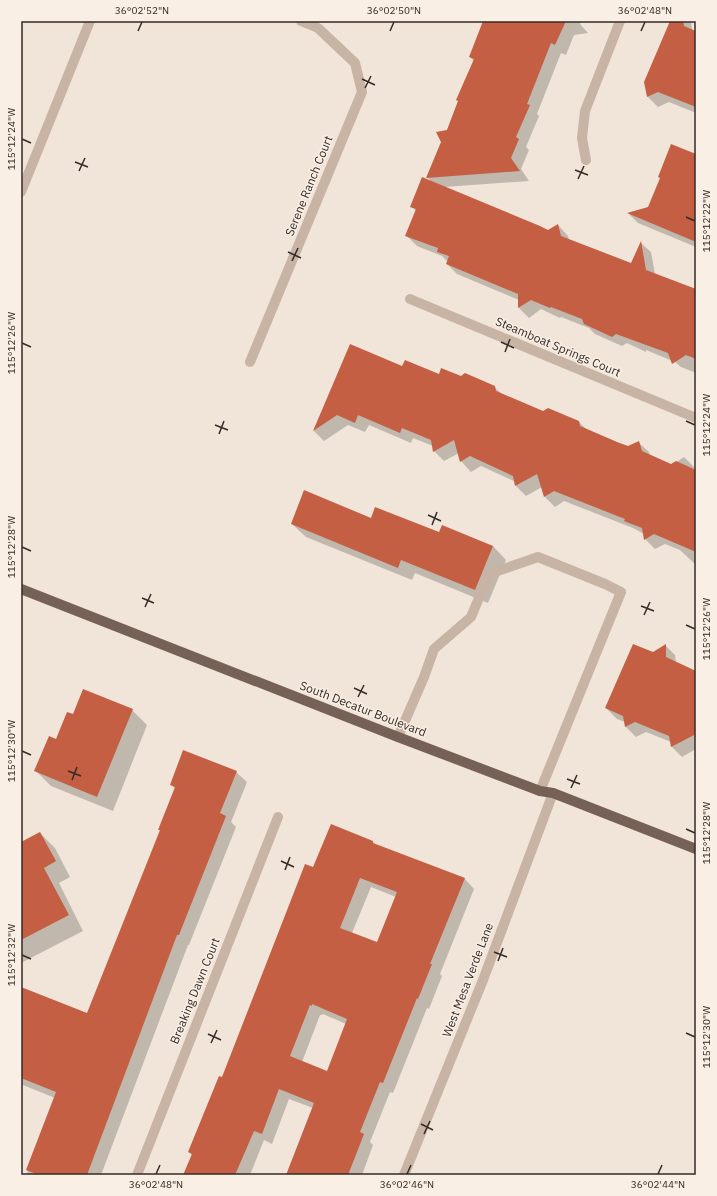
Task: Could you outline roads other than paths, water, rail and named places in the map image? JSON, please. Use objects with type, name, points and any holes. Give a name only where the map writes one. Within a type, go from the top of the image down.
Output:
[{"type":"main road","name":"South Decatur Boulevard","points":[[21,589],[398,737],[540,791],[553,793],[696,849]]},
{"type":"street","points":[[21,192],[90,21]]},
{"type":"street","points":[[301,21],[320,25]]},
{"type":"street","points":[[586,160],[582,138],[585,111],[620,21]]},
{"type":"street","name":"Serene Ranch Court","points":[[250,362],[362,92],[355,63],[320,25]]},
{"type":"street","name":"Steamboat Springs Court","points":[[410,299],[696,418]]},
{"type":"street","points":[[398,737],[424,677],[434,649],[471,617],[489,574],[538,557],[621,592],[540,791]]},
{"type":"street","name":"West Mesa Verde Lane","points":[[404,1175],[483,980],[553,793]]},
{"type":"street","name":"Breaking Dawn Court","points":[[137,1175],[278,817]]}]
